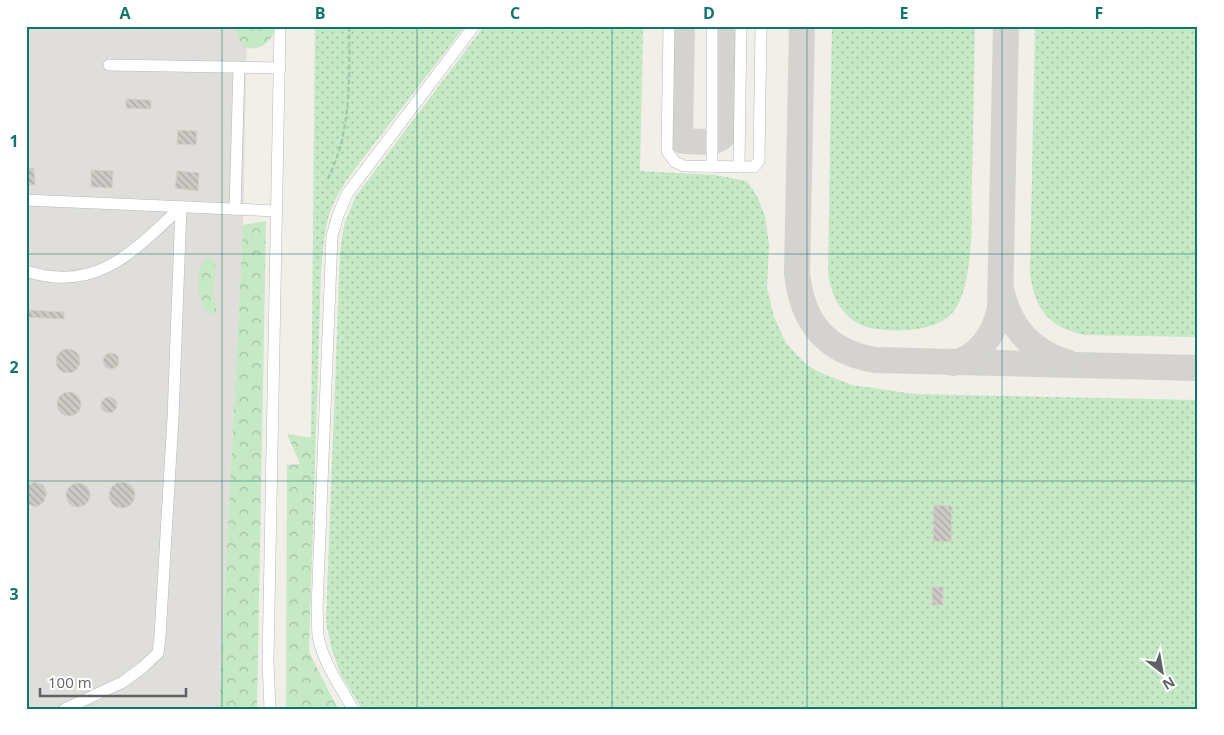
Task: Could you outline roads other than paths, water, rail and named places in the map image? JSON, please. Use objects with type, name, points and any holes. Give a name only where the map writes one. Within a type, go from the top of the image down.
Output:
[{"type":"street","points":[[270,709],[268,662],[280,26]]},
{"type":"street","points":[[353,709],[322,648],[318,635],[317,608],[332,236],[347,194],[474,26]]},
{"type":"street","points":[[670,26],[667,150],[675,162],[684,166],[739,167],[754,167],[759,161],[761,26]]},
{"type":"street","points":[[712,26],[712,166]]},
{"type":"street","points":[[739,167],[741,26]]},
{"type":"street","points":[[109,65],[280,68]]},
{"type":"street","points":[[235,209],[239,67]]},
{"type":"street","points":[[26,200],[277,211]]},
{"type":"street","points":[[26,271],[42,276],[74,278],[106,269],[141,244],[181,207]]},
{"type":"street","points":[[65,709],[123,682],[158,653],[172,428],[181,207]]}]
